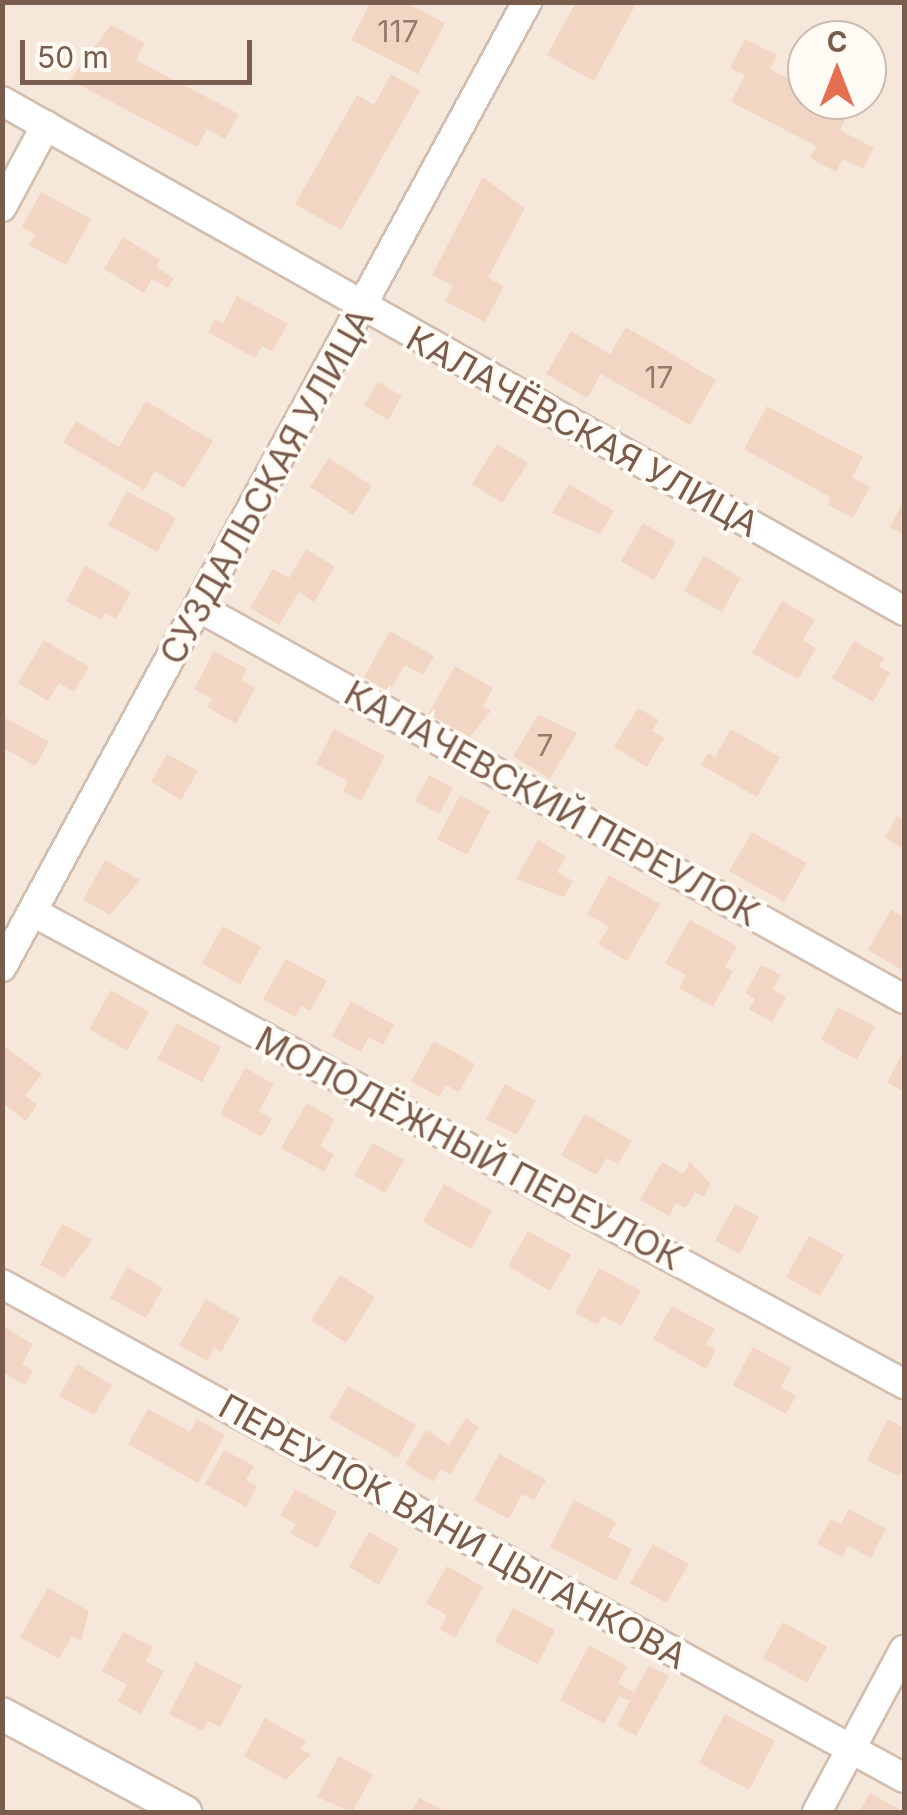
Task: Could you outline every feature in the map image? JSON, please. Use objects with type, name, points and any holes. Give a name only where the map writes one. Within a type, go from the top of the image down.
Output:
[{"type":"street","name":"СУЗДАЛЬСКАЯ УЛИЦА","points":[[2,968],[527,2]]},
{"type":"street","name":"КАЛАЧЁВСКАЯ УЛИЦА","points":[[2,101],[904,611]]},
{"type":"street","points":[[2,206],[46,125]]},
{"type":"street","name":"КАЛАЧЕВСКИЙ ПЕРЕУЛОК","points":[[200,608],[904,999]]},
{"type":"street","name":"МОЛОДЁЖНЫЙ ПЕРЕУЛОК","points":[[33,912],[904,1384]]},
{"type":"street","name":"ПЕРЕУЛОК ВАНИ ЦЫГАНКОВА","points":[[2,1284],[904,1778]]},
{"type":"street","points":[[817,1812],[904,1650]]},
{"type":"street","points":[[2,1714],[185,1812]]},
{"type":"shaded area","points":[[3,3],[904,3],[904,1812],[3,1812]]},
{"type":"building","points":[[371,2],[405,2],[445,23],[418,74],[351,40]]},
{"type":"building","points":[[576,2],[637,2],[594,81],[547,55]]},
{"type":"building","points":[[111,25],[145,43],[136,60],[239,114],[225,139],[207,129],[197,147],[70,80]]},
{"type":"building","points":[[745,39],[777,55],[770,69],[787,78],[787,120],[845,120],[840,130],[874,148],[863,169],[843,159],[836,172],[810,158],[816,146],[731,102],[745,75],[730,68]]},
{"type":"building","points":[[391,74],[420,91],[341,230],[295,204],[357,95],[374,105]]},
{"type":"building","points":[[483,177],[525,208],[488,278],[504,286],[485,322],[445,301],[453,286],[432,275]]},
{"type":"building","points":[[41,192],[91,219],[66,265],[29,245],[35,234],[22,227]]},
{"type":"building","points":[[123,237],[160,260],[156,267],[174,278],[168,288],[152,279],[144,293],[104,269]]},
{"type":"building","points":[[237,296],[288,324],[272,351],[262,346],[255,358],[208,332],[215,319],[223,323]]},
{"type":"building","points":[[626,327],[716,380],[690,425],[601,374],[587,398],[546,374],[571,331],[610,354]]},
{"type":"building","points":[[378,382],[402,396],[388,420],[364,405]]},
{"type":"building","points":[[146,401],[213,441],[184,488],[155,471],[144,490],[63,442],[76,421],[119,447]]},
{"type":"building","points":[[767,406],[863,457],[852,478],[870,487],[853,518],[828,505],[830,497],[744,449]]},
{"type":"building","points":[[497,444],[528,463],[502,503],[472,484]]},
{"type":"building","points":[[329,458],[372,486],[353,515],[310,487]]},
{"type":"building","points":[[569,484],[614,511],[600,534],[552,513]]},
{"type":"building","points":[[127,491],[176,518],[157,552],[108,525]]},
{"type":"building","points":[[904,500],[904,534],[890,527]]},
{"type":"building","points":[[643,523],[676,542],[654,580],[621,561]]},
{"type":"building","points":[[306,549],[335,567],[314,602],[299,592],[279,625],[250,608],[273,569],[289,578]]},
{"type":"building","points":[[704,556],[741,578],[722,612],[684,591]]},
{"type":"building","points":[[85,566],[131,592],[116,619],[105,613],[101,620],[66,601]]},
{"type":"building","points":[[782,601],[815,620],[803,640],[816,648],[798,679],[752,653]]},
{"type":"building","points":[[390,631],[434,656],[423,675],[405,665],[389,692],[364,677]]},
{"type":"building","points":[[44,640],[89,667],[74,692],[59,683],[48,701],[18,683]]},
{"type":"building","points":[[854,641],[884,658],[879,666],[890,673],[873,702],[832,678]]},
{"type":"building","points":[[214,651],[247,669],[241,680],[255,688],[236,724],[207,707],[212,699],[194,689]]},
{"type":"building","points":[[455,666],[493,688],[483,706],[491,711],[470,737],[428,714]]},
{"type":"building","points":[[638,708],[659,720],[652,731],[664,738],[647,767],[614,747]]},
{"type":"building","points":[[538,715],[577,733],[550,779],[513,756]]},
{"type":"building","points":[[6,718],[49,742],[35,766],[2,747]]},
{"type":"building","points":[[334,729],[385,756],[361,801],[343,791],[348,781],[316,764]]},
{"type":"building","points":[[731,729],[780,757],[757,797],[701,765],[708,753],[715,757]]},
{"type":"building","points":[[167,754],[198,771],[181,800],[151,782]]},
{"type":"building","points":[[429,775],[453,788],[439,814],[415,801]]},
{"type":"building","points":[[460,795],[490,811],[467,855],[437,839]]},
{"type":"building","points":[[897,815],[904,820],[904,849],[885,838]]},
{"type":"building","points":[[752,832],[807,863],[784,902],[729,871]]},
{"type":"building","points":[[538,840],[566,857],[557,872],[573,881],[564,897],[516,879]]},
{"type":"building","points":[[105,860],[140,880],[110,915],[83,900]]},
{"type":"building","points":[[609,875],[660,904],[627,961],[598,944],[609,927],[587,914]]},
{"type":"building","points":[[891,910],[904,917],[904,971],[868,950]]},
{"type":"building","points":[[690,920],[737,946],[725,967],[733,971],[713,1007],[679,988],[686,975],[665,963]]},
{"type":"building","points":[[223,926],[261,947],[240,985],[202,963]]},
{"type":"building","points":[[286,959],[327,981],[310,1011],[301,1006],[295,1017],[263,999]]},
{"type":"building","points":[[761,965],[781,975],[773,989],[786,997],[772,1022],[749,1009],[755,999],[745,993]]},
{"type":"building","points":[[111,990],[149,1012],[127,1051],[89,1029]]},
{"type":"building","points":[[351,1001],[394,1025],[383,1045],[369,1037],[361,1052],[332,1036]]},
{"type":"building","points":[[838,1007],[875,1026],[857,1060],[821,1040]]},
{"type":"building","points":[[177,1023],[221,1047],[202,1082],[157,1059]]},
{"type":"building","points":[[434,1041],[475,1064],[459,1092],[446,1085],[439,1097],[411,1081]]},
{"type":"building","points":[[2,1045],[42,1074],[25,1096],[37,1105],[26,1121],[2,1103]]},
{"type":"building","points":[[904,1050],[904,1092],[887,1082]]},
{"type":"building","points":[[245,1068],[274,1084],[259,1111],[272,1119],[262,1137],[220,1114]]},
{"type":"building","points":[[505,1084],[536,1101],[517,1135],[486,1119]]},
{"type":"building","points":[[307,1103],[335,1119],[320,1146],[334,1154],[324,1172],[281,1148]]},
{"type":"building","points":[[585,1114],[632,1141],[618,1164],[607,1158],[596,1175],[561,1155]]},
{"type":"building","points":[[373,1143],[404,1160],[385,1193],[354,1175]]},
{"type":"building","points":[[662,1162],[683,1174],[690,1162],[711,1184],[703,1197],[695,1192],[686,1208],[676,1203],[669,1216],[640,1200]]},
{"type":"building","points":[[444,1184],[492,1211],[471,1249],[423,1222]]},
{"type":"building","points":[[735,1204],[759,1217],[740,1254],[715,1241]]},
{"type":"building","points":[[62,1224],[92,1240],[64,1278],[40,1265]]},
{"type":"building","points":[[528,1231],[571,1255],[550,1291],[508,1266]]},
{"type":"building","points":[[809,1236],[844,1255],[820,1296],[786,1277]]},
{"type":"building","points":[[127,1267],[163,1288],[146,1318],[110,1298]]},
{"type":"building","points":[[599,1268],[641,1291],[621,1326],[603,1316],[598,1325],[575,1313]]},
{"type":"building","points":[[340,1275],[375,1297],[346,1343],[311,1320]]},
{"type":"building","points":[[206,1299],[240,1319],[221,1352],[214,1348],[207,1361],[179,1345]]},
{"type":"building","points":[[672,1306],[715,1329],[706,1344],[716,1350],[706,1369],[653,1339]]},
{"type":"building","points":[[4,1327],[33,1344],[22,1364],[33,1371],[25,1385],[2,1372]]},
{"type":"building","points":[[753,1347],[791,1368],[781,1387],[796,1396],[786,1414],[733,1385]]},
{"type":"building","points":[[77,1364],[112,1385],[94,1415],[59,1396]]},
{"type":"building","points":[[348,1386],[416,1425],[398,1458],[329,1418]]},
{"type":"building","points":[[148,1409],[190,1432],[197,1419],[225,1435],[198,1483],[128,1444]]},
{"type":"building","points":[[466,1418],[479,1427],[450,1475],[441,1469],[433,1482],[405,1464],[426,1430],[449,1445]]},
{"type":"building","points":[[888,1419],[904,1428],[904,1469],[898,1476],[867,1460]]},
{"type":"building","points":[[224,1450],[254,1466],[246,1480],[257,1486],[246,1507],[205,1484]]},
{"type":"building","points":[[499,1454],[546,1480],[534,1500],[522,1494],[509,1519],[474,1500]]},
{"type":"building","points":[[295,1489],[337,1512],[317,1548],[290,1533],[296,1524],[280,1516]]},
{"type":"building","points":[[574,1500],[616,1522],[608,1537],[632,1549],[616,1581],[550,1547]]},
{"type":"building","points":[[849,1509],[886,1529],[871,1558],[848,1546],[842,1557],[817,1544],[831,1519],[841,1524]]},
{"type":"building","points":[[369,1532],[399,1549],[379,1585],[349,1567]]},
{"type":"building","points":[[653,1544],[689,1564],[666,1603],[630,1583]]},
{"type":"building","points":[[447,1566],[483,1587],[455,1638],[440,1629],[447,1615],[426,1603]]},
{"type":"building","points":[[48,1588],[89,1611],[81,1641],[72,1636],[59,1659],[20,1637]]},
{"type":"building","points":[[513,1608],[555,1630],[538,1664],[495,1642]]},
{"type":"building","points":[[783,1622],[827,1647],[807,1683],[763,1658]]},
{"type":"building","points":[[123,1632],[153,1647],[145,1661],[164,1671],[141,1714],[118,1701],[127,1685],[102,1671]]},
{"type":"building","points":[[589,1645],[627,1666],[618,1683],[634,1692],[649,1666],[669,1676],[636,1736],[617,1726],[630,1701],[619,1696],[604,1724],[560,1700]]},
{"type":"building","points":[[196,1662],[242,1686],[220,1727],[208,1721],[202,1731],[169,1714]]},
{"type":"building","points":[[725,1714],[775,1741],[749,1790],[699,1763]]},
{"type":"building","points":[[265,1718],[306,1741],[301,1749],[311,1754],[286,1780],[244,1756]]},
{"type":"building","points":[[339,1756],[373,1775],[352,1812],[317,1797]]},
{"type":"building","points":[[870,1793],[904,1812],[859,1812]]},
{"type":"building","points":[[419,1798],[447,1812],[411,1812]]}]
